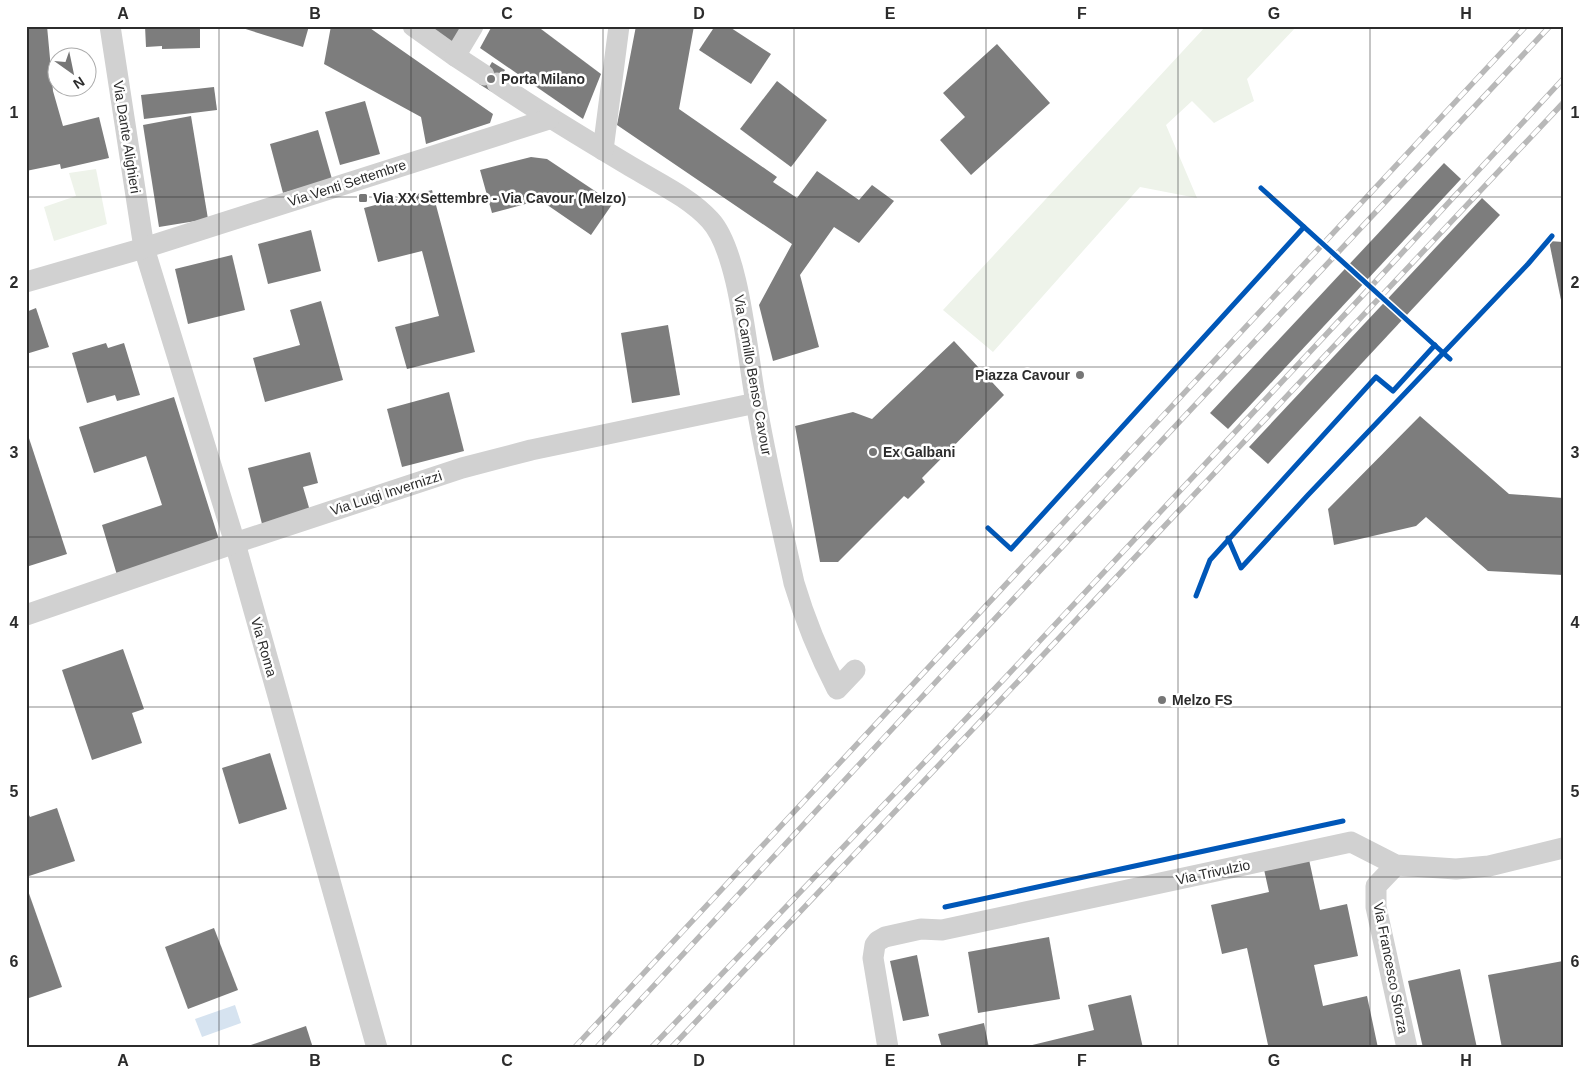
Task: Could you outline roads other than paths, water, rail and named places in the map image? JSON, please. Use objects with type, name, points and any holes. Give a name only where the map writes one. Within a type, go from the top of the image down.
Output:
[{"type":"street","name":"Via Dante Alighieri","points":[[110,26],[144,248]]},
{"type":"street","name":"Via Camillo Benso Cavour","points":[[413,26],[549,118],[694,206],[716,228],[728,255],[735,278],[756,403],[794,583],[809,631],[837,689],[855,670]]},
{"type":"street","points":[[455,56],[473,26]]},
{"type":"street","points":[[603,150],[619,26]]},
{"type":"street","name":"Via Venti Settembre","points":[[26,282],[144,248],[549,118]]},
{"type":"street","name":"Via Roma","points":[[144,248],[235,543],[377,1048]]},
{"type":"street","name":"Via Luigi Invernizzi","points":[[26,615],[434,476],[530,450],[756,403]]},
{"type":"street","name":"Via Trivulzio","points":[[888,1048],[873,958],[875,945],[885,937],[921,929],[942,930],[1351,842],[1396,865],[1456,870],[1488,866],[1563,848]]},
{"type":"street","name":"Via Francesco Sforza","points":[[1396,865],[1376,886],[1376,907],[1407,1048]]},
{"type":"water","points":[[235,1005],[241,1023],[202,1037],[195,1019]]},
{"type":"railway","points":[[574,1048],[1526,26]]},
{"type":"railway","points":[[596,1048],[1550,26]]},
{"type":"railway","points":[[651,1048],[1004,679],[1563,79]]},
{"type":"railway","points":[[671,1048],[1563,103]]},
{"type":"place","name":"Porta Milano","points":[[491,79]]},
{"type":"place","name":"Via XX Settembre - Via Cavour (Melzo)","points":[[363,198]]},
{"type":"place","name":"Piazza Cavour","points":[[1080,375]]},
{"type":"place","name":"Ex Galbani","points":[[873,452]]},
{"type":"place","name":"Melzo FS","points":[[1162,700]]}]
